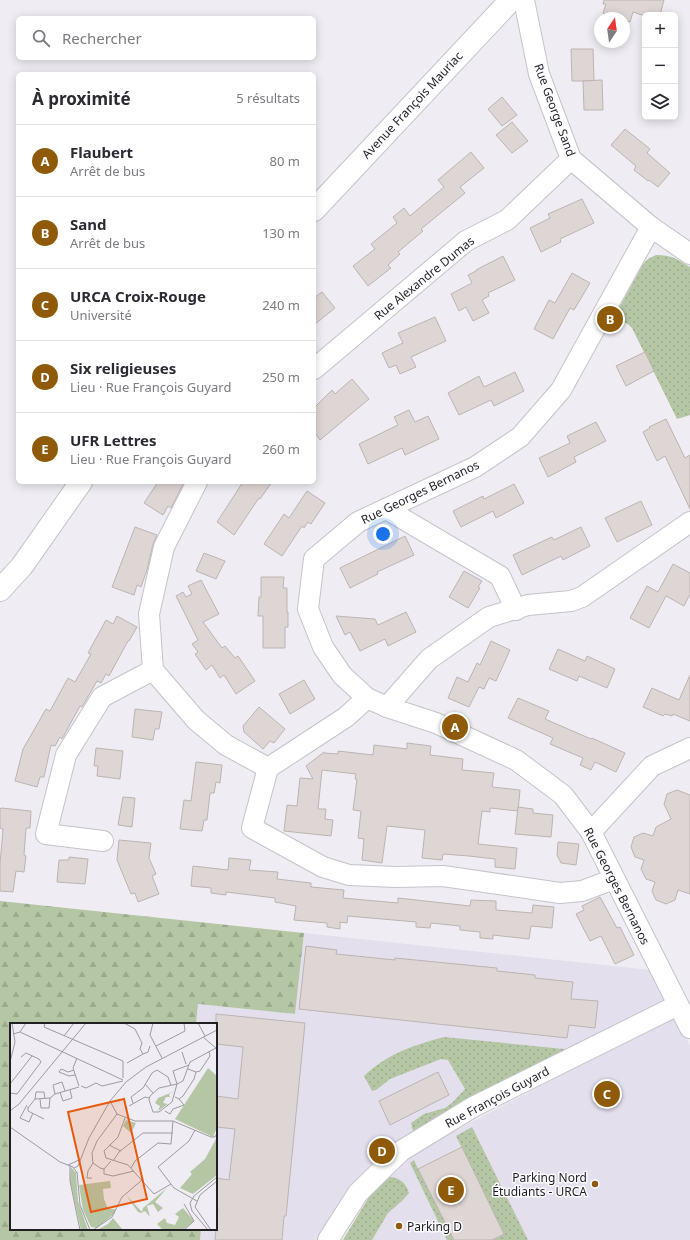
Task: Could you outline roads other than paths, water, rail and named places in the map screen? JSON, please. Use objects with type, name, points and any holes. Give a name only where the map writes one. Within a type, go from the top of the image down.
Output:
[{"type":"street","name":"Rue George Sand","points":[[520,2],[539,74],[571,159],[651,227],[690,254]]},
{"type":"street","name":"Avenue François Mauriac","points":[[316,208],[520,2]]},
{"type":"street","name":"Rue Alexandre Dumas","points":[[316,367],[466,241],[506,220],[571,159]]},
{"type":"street","name":"Rue Georges Bernanos","points":[[651,227],[561,390],[520,437],[475,467],[358,522],[314,559],[308,609],[323,647],[342,676],[367,698],[387,707],[436,723],[516,760],[563,795],[591,832],[690,1028]]},
{"type":"street","points":[[0,590],[22,566],[80,484]]},
{"type":"street","points":[[196,484],[164,547],[162,554],[149,614],[153,670],[196,720],[226,745],[268,768]]},
{"type":"street","points":[[386,509],[500,576],[516,610]]},
{"type":"street","points":[[387,707],[429,659],[489,617],[528,606],[572,601],[582,597],[690,522]]},
{"type":"street","points":[[103,841],[46,834],[66,755],[102,698],[153,670]]},
{"type":"street","points":[[367,698],[346,717],[268,768],[252,828],[323,867],[349,875],[396,877],[443,876],[560,893],[582,891],[614,878]]},
{"type":"street","points":[[591,832],[652,766],[690,748]]},
{"type":"street","name":"Rue François Guyard","points":[[328,1240],[358,1193],[401,1151],[473,1107],[678,1005]]},
{"type":"place","name":"Sand","points":[[610,319]]},
{"type":"place","name":"Flaubert","points":[[455,727]]},
{"type":"place","name":"URCA Croix-Rouge","points":[[607,1094]]},
{"type":"place","name":"Six religieuses","points":[[382,1151]]},
{"type":"place","name":"Parking Nord Étudiants - URCA","points":[[595,1184]]},
{"type":"place","name":"UFR Lettres","points":[[451,1190]]},
{"type":"place","name":"Parking D","points":[[399,1226]]}]
